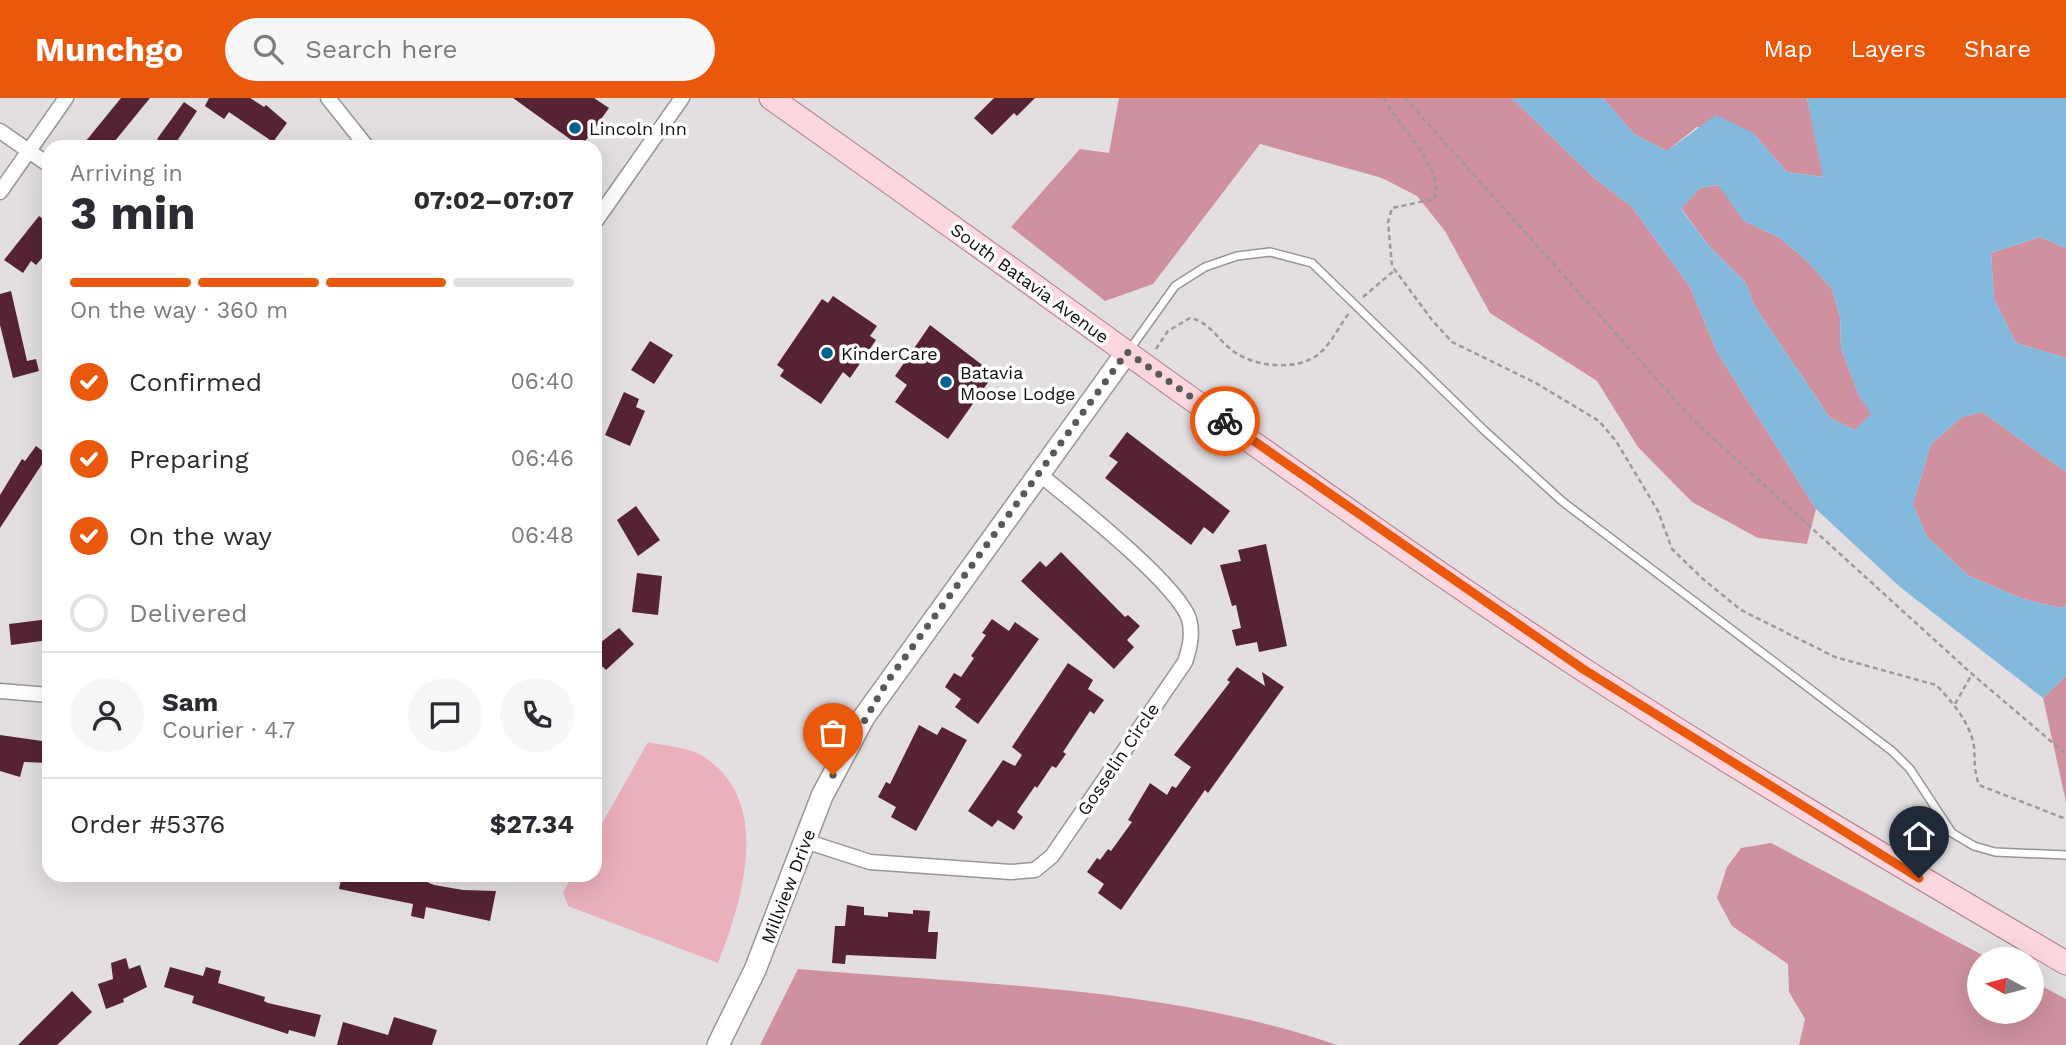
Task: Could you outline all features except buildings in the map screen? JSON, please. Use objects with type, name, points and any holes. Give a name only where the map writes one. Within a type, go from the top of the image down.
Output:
[{"type":"main road","name":"South Batavia Avenue","points":[[771,98],[1393,540],[1583,669],[1777,793],[2066,962]]},
{"type":"street","points":[[0,192],[66,98]]},
{"type":"street","points":[[328,98],[361,140]]},
{"type":"street","points":[[602,212],[682,98]]},
{"type":"street","points":[[0,131],[42,160]]},
{"type":"street","name":"Millview Drive","points":[[718,1045],[755,970],[822,796],[863,717],[1127,352]]},
{"type":"street","name":"Gosselin Circle","points":[[805,841],[870,862],[1011,872],[1035,870],[1052,856],[1185,662],[1191,632],[1180,603],[1104,527],[1038,473]]},
{"type":"street","points":[[0,691],[42,694]]},
{"type":"lane","points":[[1127,352],[1175,286],[1205,267],[1237,256],[1270,252],[1312,263],[1485,431],[1563,502],[1892,751],[1910,769],[1952,833],[1974,846],[1995,852],[2066,855]]},
{"type":"path","points":[[1384,98],[1393,117],[1437,176],[1434,199],[1392,208],[1388,222],[1388,242],[1395,270],[1452,342],[1534,382],[1599,421],[1616,441],[1658,512],[1672,549],[1741,610],[1835,657],[1936,685],[1954,705],[1970,732],[1974,771],[1979,785],[2066,819]]},
{"type":"path","points":[[1405,98],[1694,421],[1972,674],[2066,754]]},
{"type":"path","points":[[1147,365],[1168,331],[1190,318],[1209,326],[1230,349],[1249,361],[1271,365],[1300,363],[1320,352],[1356,303],[1395,270]]},
{"type":"path","points":[[1954,705],[1972,674]]},
{"type":"shaded area","points":[[1119,98],[1512,98],[1593,177],[1632,207],[1690,287],[1717,352],[1816,509],[1807,544],[1758,538],[1692,502],[1638,447],[1597,381],[1490,313],[1445,231],[1417,196],[1382,178],[1260,144],[1153,284],[1105,301],[1011,227],[1080,149],[1109,153]]},
{"type":"shaded area","points":[[1603,98],[1807,98],[1824,177],[1787,172],[1753,133],[1697,127],[1667,151],[1634,134]]},
{"type":"shaded area","points":[[1719,185],[1744,221],[1780,238],[1806,260],[1832,289],[1840,317],[1841,348],[1858,394],[1872,414],[1855,430],[1830,418],[1754,305],[1746,283],[1708,245],[1681,208],[1700,188]]},
{"type":"shaded area","points":[[2040,237],[2066,248],[2066,358],[2016,343],[1994,299],[1991,253]]},
{"type":"shaded area","points":[[1982,412],[2066,472],[2066,605],[2061,608],[2023,599],[1969,576],[1927,537],[1913,504],[1931,444],[1962,417]]},
{"type":"shaded area","points":[[2066,676],[2066,802],[2043,698]]},
{"type":"shaded area","points":[[648,742],[695,752],[724,774],[738,797],[745,823],[746,852],[736,910],[718,963],[568,906],[563,893],[569,882],[602,882],[602,824]]},
{"type":"shaded area","points":[[1771,843],[1967,947],[1967,1024],[2044,1024],[2044,987],[2066,999],[2066,1045],[1799,1045],[1805,1019],[1789,992],[1788,964],[1732,926],[1717,898],[1727,867],[1741,848]]},
{"type":"shaded area","points":[[798,969],[1002,984],[1139,999],[1273,1026],[1337,1045],[760,1045]]},
{"type":"water","points":[[1512,98],[1603,98],[1634,134],[1667,151],[1716,115],[1753,133],[1787,172],[1823,177],[1807,98],[2066,98],[2066,248],[2040,237],[1991,253],[1994,299],[2016,343],[2066,358],[2066,472],[1982,412],[1962,417],[1931,444],[1913,504],[1927,537],[1969,576],[2023,599],[2061,608],[2066,605],[2066,676],[2043,698],[1900,587],[1816,509],[1717,352],[1690,287],[1632,207],[1593,177]],"holes":[[[1718,185],[1744,221],[1780,238],[1806,260],[1832,289],[1840,317],[1841,348],[1858,394],[1871,414],[1855,430],[1830,418],[1754,305],[1746,283],[1708,245],[1681,209],[1700,188]]]},
{"type":"way so far","points":[[833,775],[863,717],[887,682],[1127,352],[1225,421]]},
{"type":"place","name":"Lincoln Inn","points":[[575,128]]},
{"type":"place","name":"KinderCare","points":[[827,353]]},
{"type":"place","name":"Batavia Moose Lodge","points":[[946,382]]},
{"type":"route","points":[[1225,421],[1393,540],[1583,669],[1777,793],[1919,878]]}]
